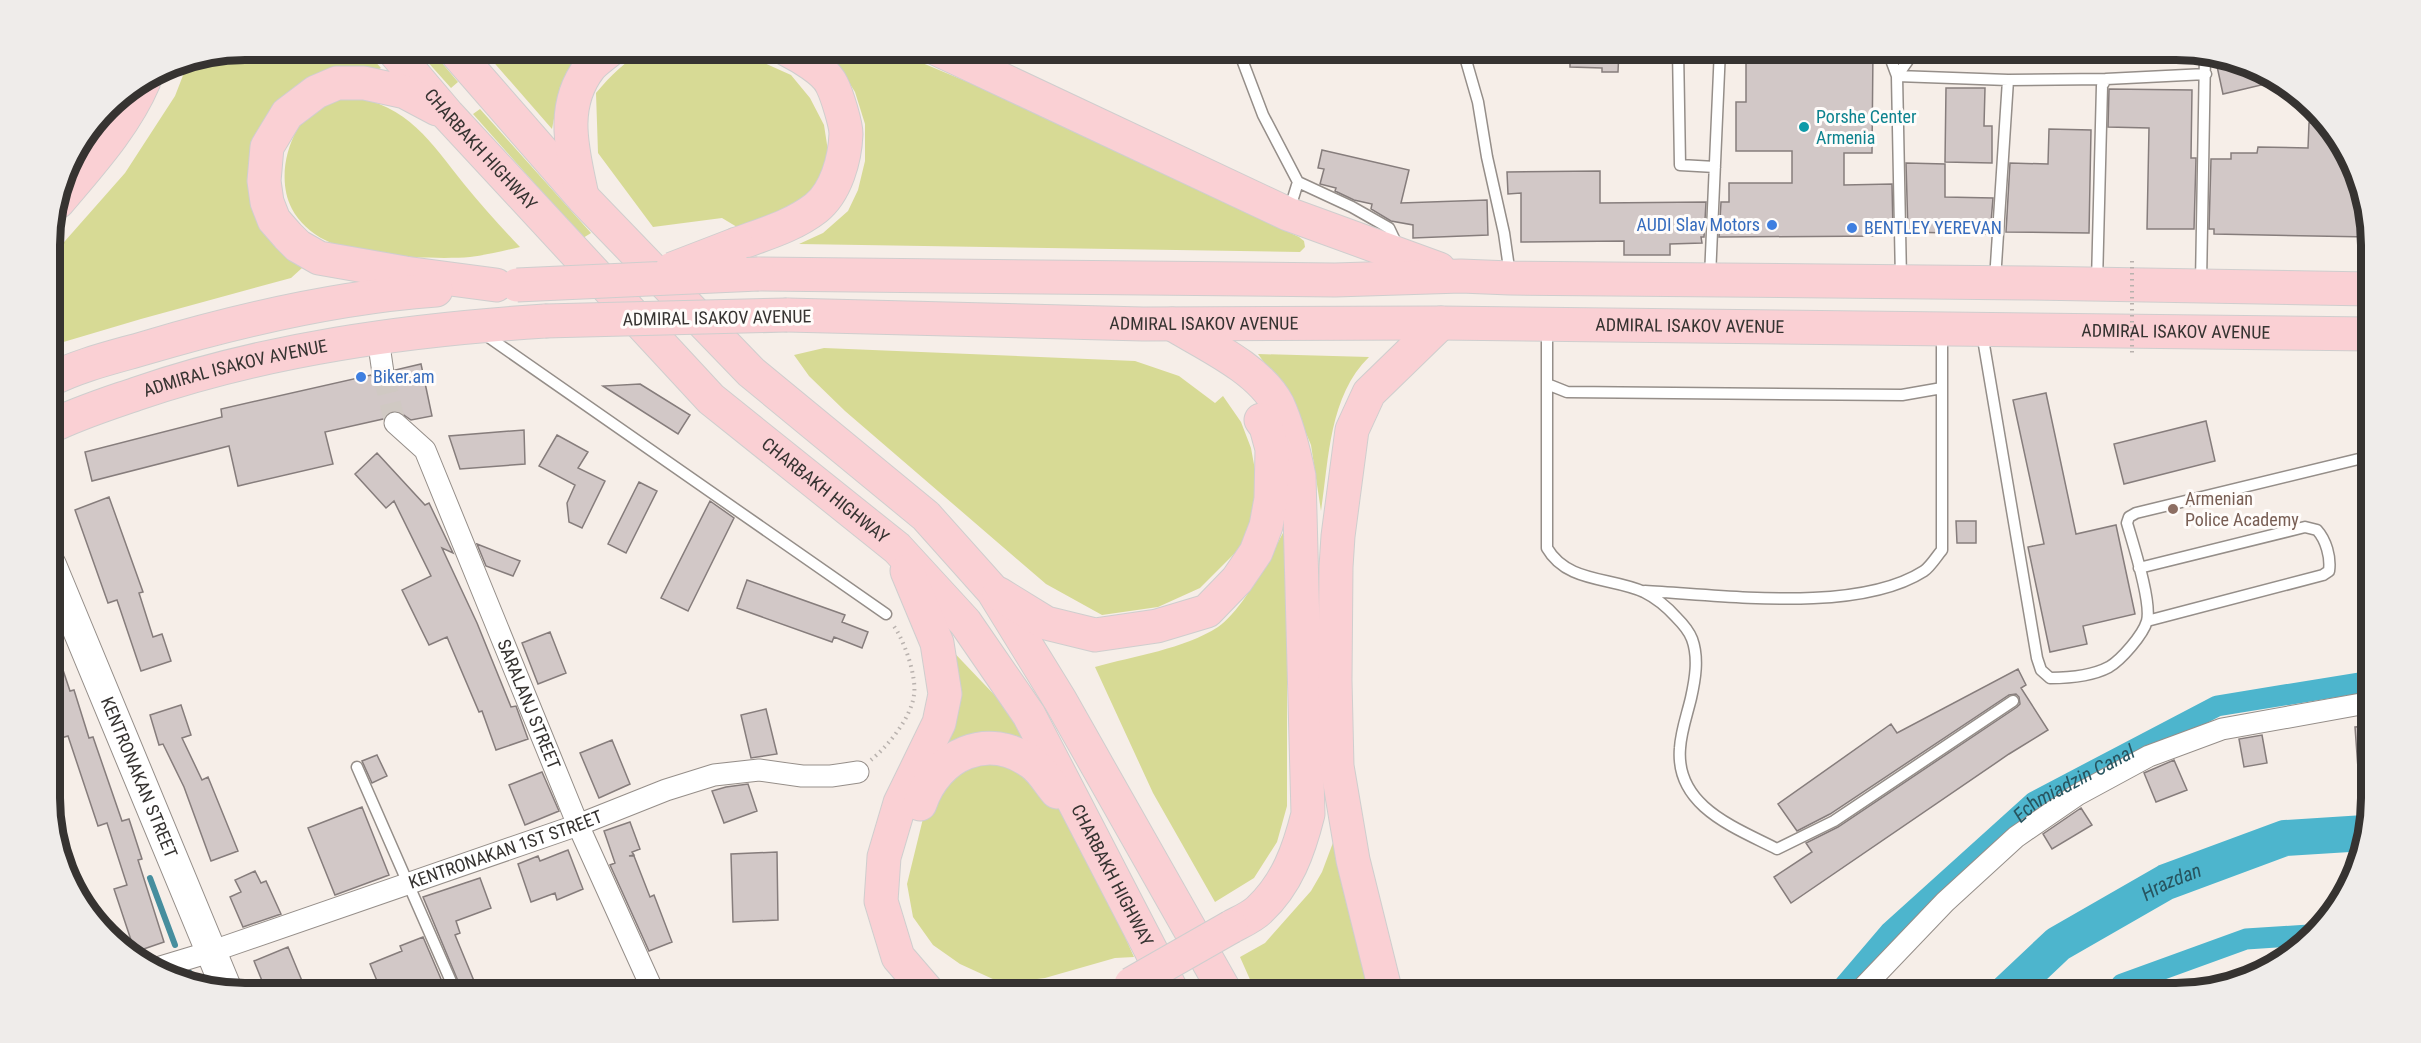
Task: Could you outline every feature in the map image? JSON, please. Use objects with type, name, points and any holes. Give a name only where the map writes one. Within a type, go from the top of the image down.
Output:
[{"type":"highway","name":"CHARBAKH HIGHWAY","points":[[401,60],[711,399],[897,548],[965,622],[1029,715],[1168,983]]},
{"type":"highway","points":[[461,60],[583,198],[751,372],[926,516],[993,591],[1060,700],[1220,983]]},
{"type":"highway","points":[[583,198],[570,136],[571,102],[590,67],[599,60]]},
{"type":"highway","points":[[648,279],[794,222],[817,208],[831,190],[840,170],[846,132],[832,84],[805,60]]},
{"type":"highway","points":[[958,60],[1288,214],[1404,258],[1461,276]]},
{"type":"highway","points":[[478,80],[446,112],[405,92],[364,83],[337,83],[316,92],[287,114],[267,147],[264,181],[267,202],[274,220],[298,246],[319,258],[362,267],[506,285]]},
{"type":"highway","points":[[69,188],[130,109],[137,95]]},
{"type":"highway","points":[[60,377],[202,331],[300,310],[406,292],[506,285],[758,274],[1323,279],[1461,276],[2361,289]]},
{"type":"highway","name":"ADMIRAL ISAKOV AVENUE","points":[[60,433],[69,417],[187,376],[291,352],[472,325],[545,321],[787,315],[1158,324],[1441,323],[1942,328],[2132,343],[2361,334]]},
{"type":"highway","points":[[1384,983],[1353,860],[1337,766],[1335,732],[1336,567],[1352,430],[1369,393],[1441,323]]},
{"type":"highway","points":[[993,591],[1046,623],[1095,634],[1157,627],[1207,611],[1237,580],[1256,552],[1266,526],[1271,499],[1272,449],[1266,427],[1243,393],[1222,371],[1186,347],[1158,324]]},
{"type":"highway","points":[[1158,324],[1242,367],[1260,381],[1277,403],[1292,444],[1299,476],[1308,814],[1298,854],[1280,886],[1235,935]]},
{"type":"highway","points":[[897,548],[937,643],[945,694],[939,723],[900,803],[884,857],[881,901],[898,957],[919,983]]},
{"type":"highway","points":[[941,983],[927,968],[904,926],[900,879],[911,831],[926,788],[942,767],[965,752],[983,747],[1018,754],[1034,765],[1091,833]]},
{"type":"highway","points":[[1144,983],[1235,935],[1262,927],[1298,888],[1327,818],[1337,766]]},
{"type":"main road","name":"KENTRONAKAN STREET","points":[[60,587],[223,981]]},
{"type":"street","points":[[378,338],[383,372]]},
{"type":"street","name":"SARALANJ STREET","points":[[395,423],[425,450],[578,825],[649,983]]},
{"type":"street","points":[[1868,983],[1946,902],[2007,845],[2077,795],[2149,756],[2222,729],[2361,704]]},
{"type":"street","name":"KENTRONAKAN 1ST STREET","points":[[166,965],[407,885],[578,825],[666,790],[714,775],[759,770],[802,776],[831,776],[858,772]]},
{"type":"lane","points":[[1242,60],[1263,115],[1298,182],[1352,207],[1389,228],[1404,258]]},
{"type":"lane","points":[[1466,60],[1478,102],[1504,233],[1510,278]]},
{"type":"lane","points":[[1678,60],[1680,165],[1715,167]]},
{"type":"lane","points":[[1710,281],[1720,60]]},
{"type":"lane","points":[[1891,60],[1897,76],[1901,283]]},
{"type":"lane","points":[[1897,76],[1909,60]]},
{"type":"lane","points":[[2200,287],[2205,63]]},
{"type":"lane","points":[[1897,76],[2008,80],[2106,80],[2206,74]]},
{"type":"lane","points":[[1995,283],[2008,80]]},
{"type":"lane","points":[[2097,285],[2102,86],[2106,80]]},
{"type":"lane","points":[[1288,214],[1298,182]]},
{"type":"lane","points":[[1547,324],[1546,548],[1552,558],[1565,568],[1592,578],[1642,591],[1820,599],[1900,584],[1927,569],[1942,550],[1942,328]]},
{"type":"lane","points":[[472,325],[886,614]]},
{"type":"lane","points":[[1982,330],[2037,658],[2041,670],[2050,678],[2072,678],[2109,666],[2134,643],[2147,621],[2144,586],[2127,523],[2129,517],[2136,513],[2361,458]]},
{"type":"lane","points":[[1547,384],[1567,392],[1902,394],[1942,388]]},
{"type":"lane","points":[[2139,568],[2305,527],[2317,530],[2324,537],[2330,564],[2329,571],[2323,575],[2147,621]]},
{"type":"lane","points":[[1642,591],[1669,609],[1683,624],[1692,639],[1695,676],[1680,747],[1680,764],[1684,782],[1701,805],[1716,817],[1777,849],[1834,821],[2013,701]]},
{"type":"lane","points":[[357,767],[451,983]]},
{"type":"path","points":[[2132,261],[2132,343]]},
{"type":"path","points":[[858,772],[885,748],[904,722],[914,695],[908,654],[899,632],[886,614]]},
{"type":"green space","points":[[374,60],[381,68],[265,127],[293,260],[302,268],[291,278],[60,343],[60,247],[125,173],[175,96],[185,70],[221,62]]},
{"type":"green space","points":[[426,60],[439,60],[458,82],[451,88]]},
{"type":"green space","points":[[492,60],[578,60],[560,87],[552,129]]},
{"type":"green space","points":[[630,60],[757,60],[791,75],[810,98],[824,125],[828,151],[826,174],[811,194],[782,212],[737,227],[722,218],[653,227],[598,153],[596,93]]},
{"type":"green space","points":[[835,60],[915,60],[970,83],[1299,237],[1304,241],[1305,247],[1300,252],[799,244],[823,233],[848,211],[858,190],[865,161],[865,124],[855,92]]},
{"type":"green space","points":[[350,97],[388,108],[416,128],[429,140],[464,184],[520,247],[470,257],[395,256],[338,245],[320,237],[306,227],[292,209],[287,195],[286,162],[290,146],[306,117],[318,107],[334,99]]},
{"type":"green space","points":[[480,109],[591,233],[583,238],[473,114]]},
{"type":"green space","points":[[824,348],[1135,361],[1179,376],[1215,403],[1223,396],[1241,422],[1251,448],[1257,481],[1256,515],[1245,543],[1200,588],[1158,607],[1102,615],[1046,584],[845,411],[809,376],[794,355]]},
{"type":"green space","points":[[1258,354],[1369,357],[1356,373],[1338,409],[1329,450],[1321,511],[1311,445],[1293,402]]},
{"type":"green space","points":[[1287,525],[1287,806],[1277,842],[1254,878],[1215,902],[1153,793],[1095,667],[1190,641],[1218,627],[1228,619],[1247,595]]},
{"type":"green space","points":[[943,641],[1004,705],[1050,774],[1023,750],[942,760]]},
{"type":"green space","points":[[996,756],[1065,805],[1134,957],[1115,958],[1045,978],[1021,981],[995,980],[960,964],[933,945],[913,917],[907,884],[929,794],[952,770]]},
{"type":"green space","points":[[1337,832],[1373,983],[1252,983],[1240,957],[1265,943],[1311,891],[1322,872]]},
{"type":"building","points":[[1570,60],[1619,60],[1618,72],[1602,72],[1602,68],[1570,67]]},
{"type":"building","name":"Porshe Center Armenia","points":[[1746,60],[1873,60],[1872,153],[1844,153],[1844,185],[1892,184],[1893,232],[1881,232],[1881,236],[1719,237],[1721,202],[1729,202],[1729,183],[1792,183],[1792,151],[1736,151],[1736,102],[1746,102]]},
{"type":"building","points":[[2217,65],[2247,74],[2267,84],[2223,94]]},
{"type":"building","points":[[1946,88],[1985,88],[1984,126],[1992,126],[1992,163],[1945,162]]},
{"type":"building","points":[[2109,89],[2192,90],[2191,158],[2196,158],[2194,229],[2147,229],[2149,128],[2108,127]]},
{"type":"building","points":[[2309,123],[2315,123],[2336,152],[2347,174],[2355,197],[2360,237],[2214,234],[2214,229],[2209,229],[2211,159],[2231,159],[2231,153],[2257,153],[2258,147],[2308,148]]},
{"type":"building","points":[[2049,129],[2091,130],[2089,233],[2006,232],[2010,163],[2048,164]]},
{"type":"building","points":[[1322,150],[1409,170],[1401,203],[1487,200],[1488,235],[1413,238],[1413,225],[1391,221],[1371,209],[1372,204],[1354,200],[1335,191],[1336,188],[1320,184],[1324,169],[1318,168]]},
{"type":"building","points":[[1906,163],[1945,164],[1945,197],[1993,198],[1990,234],[1908,232]]},
{"type":"building","points":[[1600,171],[1600,203],[1706,202],[1702,243],[1670,244],[1670,255],[1624,255],[1624,241],[1521,242],[1521,193],[1508,194],[1507,172]]},
{"type":"building","points":[[421,364],[432,416],[411,420],[398,411],[392,411],[383,419],[325,432],[333,464],[238,486],[229,446],[92,481],[85,452],[222,417],[221,409],[371,375],[378,385],[385,385],[395,378],[395,370]]},
{"type":"building","points":[[640,384],[690,415],[678,434],[603,386]]},
{"type":"building","points":[[2046,393],[2076,534],[2116,525],[2135,614],[2083,626],[2087,644],[2050,652],[2028,547],[2044,544],[2013,400]]},
{"type":"building","points":[[2206,421],[2215,461],[2124,484],[2114,444]]},
{"type":"building","points":[[524,430],[525,464],[460,469],[449,436]]},
{"type":"building","points":[[557,435],[588,452],[578,468],[605,481],[582,528],[569,522],[567,503],[575,485],[539,466]]},
{"type":"building","points":[[377,453],[425,505],[429,503],[453,553],[442,548],[477,623],[511,707],[516,706],[528,739],[496,750],[482,711],[479,712],[447,637],[429,645],[402,590],[431,576],[394,501],[386,508],[355,474]]},
{"type":"building","points":[[639,482],[657,491],[626,553],[608,544]]},
{"type":"building","points":[[109,497],[143,592],[139,593],[153,637],[162,634],[171,661],[141,671],[117,600],[108,603],[75,510]]},
{"type":"building","points":[[710,501],[734,518],[688,611],[661,598]]},
{"type":"building","points":[[1956,521],[1976,521],[1976,543],[1957,543]]},
{"type":"building","points":[[477,544],[520,561],[513,576],[486,566]]},
{"type":"building","points":[[747,580],[845,615],[842,622],[868,632],[862,648],[834,637],[832,642],[737,608]]},
{"type":"building","points":[[550,632],[566,673],[538,684],[522,643]]},
{"type":"building","points":[[60,661],[70,691],[74,690],[89,738],[93,737],[122,821],[129,819],[142,859],[138,860],[164,942],[140,950],[133,946],[114,889],[127,885],[107,823],[98,826],[68,736],[60,738]]},
{"type":"building","points":[[2018,669],[2026,685],[2021,688],[2048,730],[2009,754],[1791,903],[1774,877],[1812,852],[1806,843],[1838,827],[2017,707],[2020,704],[2019,697],[2016,694],[2009,695],[1830,814],[1797,831],[1778,804],[1891,724],[1897,733]]},
{"type":"building","points":[[181,705],[191,735],[182,738],[202,780],[208,777],[238,851],[211,861],[184,787],[163,744],[159,745],[150,715]]},
{"type":"building","points":[[766,709],[777,754],[751,758],[741,715]]},
{"type":"building","points":[[2355,727],[2361,727],[2361,782],[2359,782]]},
{"type":"building","points":[[2262,735],[2267,763],[2244,767],[2239,739]]},
{"type":"building","points":[[612,740],[630,784],[599,798],[580,753]]},
{"type":"building","points":[[377,755],[387,776],[372,783],[362,761]]},
{"type":"building","points":[[2174,760],[2187,790],[2156,802],[2144,773]]},
{"type":"building","points":[[542,772],[559,811],[525,825],[509,785]]},
{"type":"building","points":[[748,784],[757,811],[724,823],[712,791]]},
{"type":"building","points":[[362,807],[389,875],[335,895],[308,828]]},
{"type":"building","points":[[2081,808],[2092,825],[2052,849],[2043,834]]},
{"type":"building","points":[[630,822],[640,849],[632,852],[634,855],[629,856],[634,856],[650,897],[654,895],[672,942],[649,951],[610,865],[615,863],[604,831]]},
{"type":"building","points":[[568,850],[583,889],[557,900],[555,893],[531,902],[518,864],[538,856],[540,861]]},
{"type":"building","points":[[777,852],[778,920],[733,922],[731,854]]},
{"type":"building","points":[[255,871],[261,883],[266,881],[281,914],[243,927],[230,897],[241,892],[235,880]]},
{"type":"building","points":[[480,878],[491,908],[456,921],[460,933],[455,935],[475,983],[459,983],[423,897]]},
{"type":"building","points":[[423,937],[441,979],[431,983],[378,983],[370,964],[402,951],[400,946]]},
{"type":"building","points":[[288,947],[303,983],[263,983],[254,961]]},
{"type":"waterway","name":"Echmiadzin Canal","points":[[1847,983],[1890,932],[2034,802],[2217,706],[2361,683]]},
{"type":"waterway","name":"Hrazdan","points":[[2017,983],[2058,944],[2166,882],[2285,838],[2357,833]]},
{"type":"waterway","points":[[150,878],[175,945]]},
{"type":"waterway","points":[[2125,983],[2246,939],[2300,936]]},
{"type":"waterway","points":[[183,967],[186,966],[190,975]]},
{"type":"tunnel","points":[[383,373],[395,423]]},
{"type":"place","name":"Porshe Center Armenia","points":[[1804,127]]},
{"type":"place","name":"AUDI Slav Motors","points":[[1772,225]]},
{"type":"place","name":"BENTLEY YEREVAN","points":[[1852,228]]},
{"type":"place","name":"Biker.am","points":[[361,377]]},
{"type":"place","name":"Armenian Police Academy","points":[[2173,509]]}]
